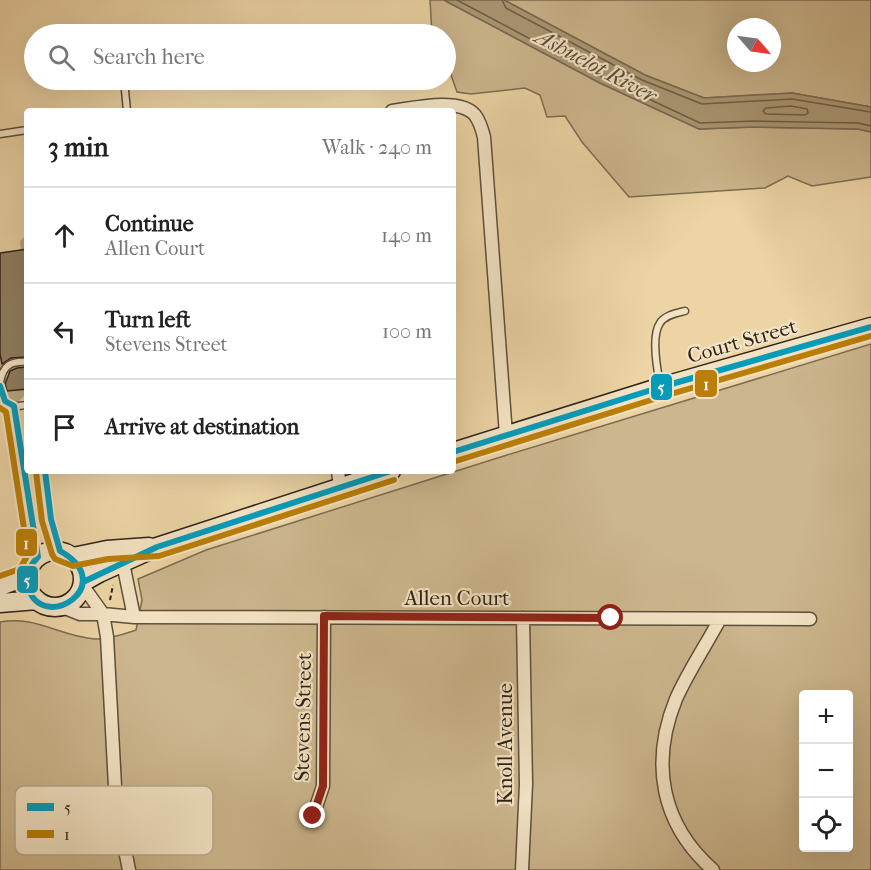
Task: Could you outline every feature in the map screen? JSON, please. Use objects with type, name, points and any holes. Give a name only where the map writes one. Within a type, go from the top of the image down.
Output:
[{"type":"main road","name":"Court Street","points":[[456,451],[661,387],[871,327]]},
{"type":"main road","points":[[157,547],[67,554],[45,553],[33,562],[27,576],[31,593],[44,605],[62,607],[75,599],[83,584],[99,573],[118,571],[157,547],[339,479],[372,474]]},
{"type":"main road","points":[[67,554],[81,568],[83,584]]},
{"type":"main road","points":[[0,586],[27,576]]},
{"type":"main road","points":[[0,603],[37,600]]},
{"type":"street","points":[[418,108],[456,105],[473,113],[480,123],[484,137],[506,435]]},
{"type":"street","points":[[118,571],[134,617]]},
{"type":"street","points":[[83,584],[106,608],[115,786]]},
{"type":"street","name":"Allen Court","points":[[62,607],[80,614],[106,608],[134,617],[810,619]]},
{"type":"street","name":"Stevens Street","points":[[313,816],[323,786],[324,616]]},
{"type":"street","name":"Knoll Avenue","points":[[522,870],[526,784],[524,618]]},
{"type":"street","points":[[713,870],[701,860],[679,831],[669,808],[663,762],[664,743],[676,699],[720,619]]},
{"type":"street","points":[[126,855],[129,870]]},
{"type":"lane","points":[[125,90],[127,108]]},
{"type":"lane","points":[[0,134],[24,130]]},
{"type":"lane","points":[[661,387],[657,367],[657,330],[660,321],[669,315],[685,310]]},
{"type":"lane","points":[[14,406],[5,401],[1,395],[2,374],[6,366],[12,362],[24,362]]},
{"type":"lane","points":[[0,408],[24,405]]},
{"type":"lane","points":[[14,406],[24,469]]},
{"type":"lane","points":[[25,474],[38,557]]},
{"type":"lane","points":[[45,474],[51,519],[67,554]]},
{"type":"path","points":[[106,608],[114,590],[118,571]]},
{"type":"shaded area","points":[[430,0],[444,0],[600,83],[699,129],[754,127],[858,129],[871,132],[871,177],[812,186],[788,176],[765,188],[629,197],[582,142],[565,116],[547,117],[540,95],[525,88],[471,94],[457,92],[456,24],[431,24]]},
{"type":"shaded area","points":[[504,0],[871,0],[871,107],[792,93],[704,98],[645,75]]},
{"type":"shaded area","points":[[871,344],[871,870],[0,870],[0,622],[25,621],[71,635],[95,639],[111,638],[136,630],[142,600],[138,579],[206,550],[447,474],[456,474],[456,471],[507,455]]},
{"type":"water","name":"Ashuelot River","points":[[444,0],[504,0],[645,75],[704,98],[792,93],[871,107],[871,132],[858,129],[754,127],[699,129],[600,83]]},
{"type":"building","points":[[24,249],[24,357],[11,358],[2,364],[0,354],[0,253]]},
{"type":"building","points":[[24,367],[24,389],[7,391],[5,384],[10,371]]},
{"type":"transit line","name":"5","points":[[456,451],[661,387],[871,327]]},
{"type":"transit line","name":"1","points":[[456,461],[664,396],[871,336]]},
{"type":"transit line","name":"5","points":[[0,386],[5,401],[14,406],[24,469]]},
{"type":"transit line","name":"1","points":[[0,408],[6,412],[28,554],[20,569],[0,576]]},
{"type":"transit line","name":"5","points":[[25,474],[38,557],[29,570],[28,587],[36,601],[47,606],[60,606],[72,600],[80,590],[83,578],[77,564],[60,551],[51,519],[45,474]]},
{"type":"transit line","name":"1","points":[[36,474],[42,521],[52,554],[55,559],[73,566],[108,559],[159,556],[394,480]]},
{"type":"transit line","name":"5","points":[[83,582],[157,547],[382,474]]},
{"type":"route","points":[[313,816],[323,786],[324,616],[611,618]]}]
